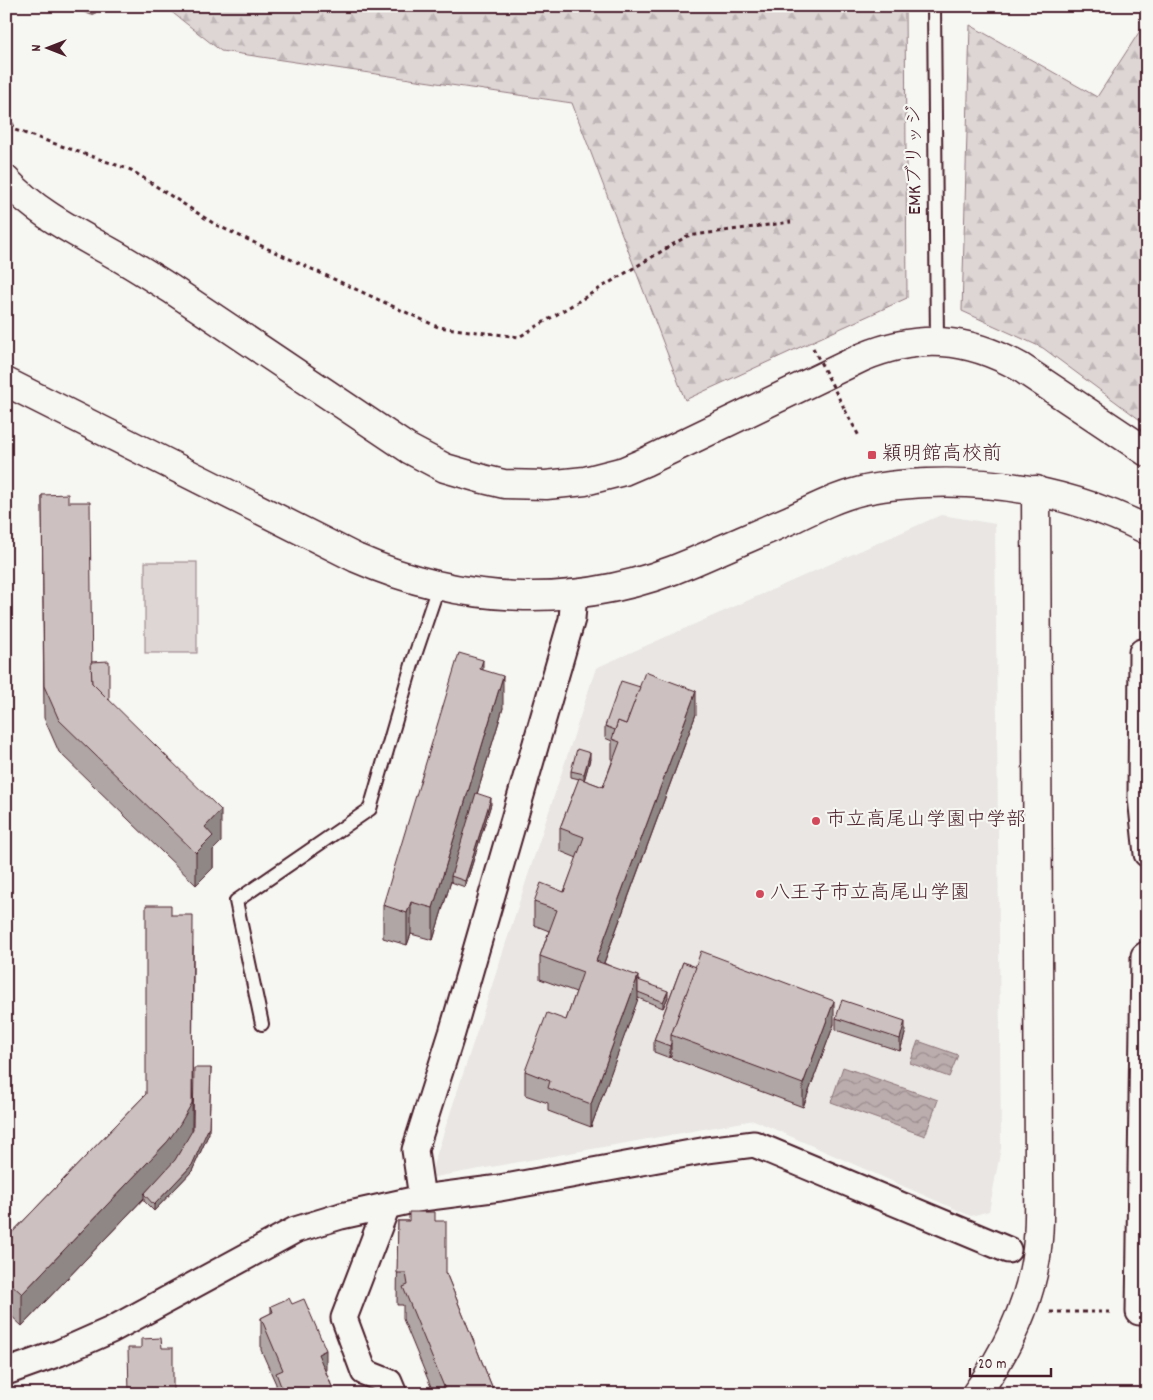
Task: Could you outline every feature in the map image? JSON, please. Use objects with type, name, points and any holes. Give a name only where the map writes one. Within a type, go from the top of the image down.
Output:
[{"type":"street","points":[[6,180],[17,192],[50,218],[68,230],[128,262],[171,289],[409,449],[445,468],[483,480],[504,484],[566,484],[624,471],[863,357],[903,344],[937,341],[960,344],[1002,357],[1147,452]]},
{"type":"street","points":[[6,382],[356,558],[408,578],[438,587],[472,593],[511,597],[574,594],[616,588],[668,572],[835,499],[872,488],[971,482],[1036,490],[1095,506],[1147,530]]},
{"type":"street","points":[[976,1394],[996,1366],[1021,1313],[1032,1278],[1038,1240],[1036,490]]},
{"type":"street","points":[[422,1198],[415,1150],[452,1033],[572,620],[574,594]]},
{"type":"street","points":[[1147,654],[1142,652],[1141,797],[1147,854]]},
{"type":"street","points":[[1147,954],[1144,956],[1139,1312],[1147,1312]]},
{"type":"street","points":[[6,1372],[59,1354],[111,1330],[295,1230],[341,1216],[422,1198],[500,1188],[707,1150],[754,1144],[1008,1250]]},
{"type":"street","points":[[387,1206],[344,1318],[364,1372],[389,1382],[394,1394]]},
{"type":"lane","name":"EMKブリッジ","points":[[934,6],[937,341]]},
{"type":"lane","points":[[262,1024],[236,901],[370,809],[413,661],[438,587]]},
{"type":"path","points":[[6,108],[15,130],[131,170],[216,225],[438,327],[519,337],[686,236],[791,222]]},
{"type":"path","points":[[813,348],[860,438]]},
{"type":"path","points":[[1048,1312],[1095,1312]]},
{"type":"shaded area","name":"八王子市立高尾山学園","points":[[941,515],[995,524],[1001,1148],[989,1211],[971,1216],[754,1120],[429,1178],[596,668]]},
{"type":"green space","points":[[164,6],[905,6],[907,298],[685,400],[572,103],[221,51]]},
{"type":"green space","points":[[1147,20],[1147,425],[1043,348],[962,311],[970,25],[1097,97]]},
{"type":"green space","points":[[145,562],[197,562],[197,653],[145,653]]},
{"type":"water","points":[[918,1041],[958,1055],[949,1077],[910,1063]]},
{"type":"water","points":[[843,1067],[938,1100],[925,1136],[831,1102]]},
{"type":"building","points":[[68,494],[68,502],[90,502],[92,683],[221,810],[205,827],[213,836],[196,853],[59,720],[44,686],[42,495]]},
{"type":"building","points":[[459,653],[483,660],[480,669],[503,676],[433,908],[411,902],[407,913],[383,905]]},
{"type":"building","points":[[109,661],[109,700],[92,683],[91,662]]},
{"type":"building","points":[[645,672],[696,691],[596,961],[638,976],[591,1104],[548,1088],[550,1081],[525,1071],[547,1013],[566,1020],[583,972],[540,956],[557,910],[534,902],[541,883],[564,892],[584,837],[560,828],[579,778],[603,787],[620,742],[612,739],[618,721],[626,724]]},
{"type":"building","points":[[621,681],[640,687],[626,724],[618,721],[615,730],[605,726]]},
{"type":"building","points":[[577,749],[590,753],[584,774],[571,771]]},
{"type":"building","points":[[476,793],[491,798],[465,881],[451,876]]},
{"type":"building","points":[[146,905],[171,905],[171,915],[193,915],[192,1103],[168,1141],[22,1294],[6,1279],[6,1239],[146,1094]]},
{"type":"building","points":[[701,951],[834,1001],[803,1084],[671,1035]]},
{"type":"building","points":[[683,962],[696,967],[671,1035],[670,1046],[654,1040]]},
{"type":"building","points":[[638,980],[668,991],[663,1002],[638,992]]},
{"type":"building","points":[[842,1000],[905,1021],[900,1039],[836,1018]]},
{"type":"building","points":[[194,1068],[211,1068],[209,1127],[192,1165],[154,1205],[144,1194],[175,1160],[193,1129]]},
{"type":"building","points":[[409,1212],[435,1212],[435,1221],[446,1221],[446,1273],[495,1394],[447,1394],[403,1287],[408,1285],[406,1273],[397,1273],[398,1221],[409,1221]]},
{"type":"building","points":[[289,1298],[292,1304],[304,1299],[326,1350],[318,1354],[335,1394],[284,1394],[276,1373],[283,1370],[261,1318],[273,1312],[271,1306]]},
{"type":"building","points":[[161,1338],[162,1348],[173,1348],[173,1394],[129,1394],[128,1348],[141,1348],[141,1339]]},
{"type":"waterway","points":[[79,6],[92,11]]},
{"type":"place","name":"穎明館高校前","points":[[872,455]]},
{"type":"place","name":"市立高尾山学園中学部","points":[[816,821]]},
{"type":"place","name":"八王子市立高尾山学園","points":[[760,894]]}]
